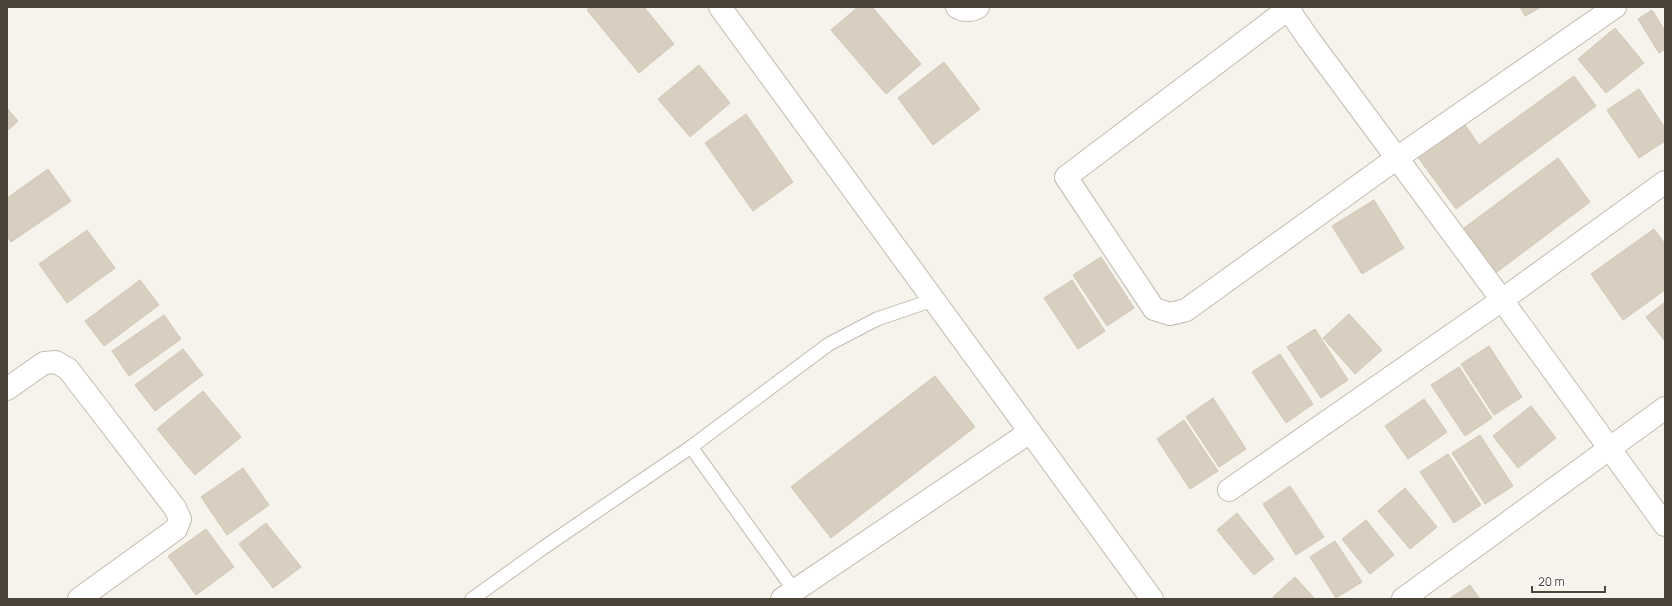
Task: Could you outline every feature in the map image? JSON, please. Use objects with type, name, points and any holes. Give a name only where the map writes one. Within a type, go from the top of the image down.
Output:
[{"type":"street","points":[[720,7],[1152,599]]},
{"type":"street","points":[[957,7],[961,10],[976,9],[978,7]]},
{"type":"street","points":[[1614,7],[1397,158],[1186,310],[1170,314],[1154,309],[1066,178],[1290,8],[1397,158],[1665,525]]},
{"type":"street","points":[[1229,490],[1502,300],[1665,182]]},
{"type":"street","points":[[7,389],[44,364],[56,362],[68,369],[175,508],[180,519],[176,529],[79,599]]},
{"type":"street","points":[[1403,599],[1665,408]]},
{"type":"street","points":[[788,594],[1030,432]]},
{"type":"lane","points":[[472,599],[542,548],[691,447],[829,344],[877,319],[933,300]]},
{"type":"lane","points":[[691,447],[788,594]]},
{"type":"building","points":[[590,7],[644,7],[674,44],[639,73],[587,10]]},
{"type":"building","points":[[858,7],[872,7],[921,64],[886,94],[831,30]]},
{"type":"building","points":[[1520,7],[1541,7],[1525,16]]},
{"type":"building","points":[[1652,10],[1665,31],[1665,49],[1659,53],[1638,19]]},
{"type":"building","points":[[1615,28],[1644,63],[1606,93],[1578,59]]},
{"type":"building","points":[[944,62],[980,109],[933,145],[898,98]]},
{"type":"building","points":[[699,65],[730,103],[690,137],[658,99]]},
{"type":"building","points":[[1574,76],[1596,106],[1456,209],[1417,156],[1463,122],[1479,145]]},
{"type":"building","points":[[1639,89],[1665,128],[1665,141],[1639,158],[1607,110]]},
{"type":"building","points":[[7,108],[18,121],[7,131]]},
{"type":"building","points":[[746,114],[793,182],[753,211],[705,143]]},
{"type":"building","points":[[1558,158],[1590,202],[1497,272],[1464,228]]},
{"type":"building","points":[[48,169],[71,201],[11,242],[7,236],[7,198]]},
{"type":"building","points":[[1374,200],[1404,248],[1362,274],[1332,226]]},
{"type":"building","points":[[1654,229],[1665,244],[1665,290],[1623,320],[1591,274]]},
{"type":"building","points":[[87,230],[115,268],[67,303],[39,264]]},
{"type":"building","points":[[1101,257],[1134,308],[1107,326],[1073,275]]},
{"type":"building","points":[[140,280],[159,305],[104,346],[85,321]]},
{"type":"building","points":[[1072,280],[1105,331],[1078,349],[1044,298]]},
{"type":"building","points":[[1665,302],[1665,341],[1646,317]]},
{"type":"building","points":[[1349,314],[1382,350],[1355,374],[1323,338]]},
{"type":"building","points":[[164,315],[181,339],[129,376],[112,351]]},
{"type":"building","points":[[1315,329],[1348,380],[1321,398],[1287,347]]},
{"type":"building","points":[[1489,346],[1522,397],[1494,415],[1461,364]]},
{"type":"building","points":[[183,349],[203,375],[155,411],[135,385]]},
{"type":"building","points":[[1280,354],[1313,404],[1286,423],[1252,372]]},
{"type":"building","points":[[1459,367],[1492,418],[1465,436],[1431,385]]},
{"type":"building","points":[[935,376],[975,427],[831,538],[791,487]]},
{"type":"building","points":[[203,391],[241,437],[195,475],[157,429]]},
{"type":"building","points":[[1213,398],[1246,449],[1219,467],[1186,417]]},
{"type":"building","points":[[1424,399],[1447,432],[1408,459],[1385,426]]},
{"type":"building","points":[[1531,406],[1556,438],[1518,468],[1493,436]]},
{"type":"building","points":[[1184,420],[1218,471],[1190,489],[1157,439]]},
{"type":"building","points":[[1480,435],[1513,486],[1485,504],[1452,453]]},
{"type":"building","points":[[1448,454],[1481,505],[1454,523],[1420,472]]},
{"type":"building","points":[[243,468],[269,505],[227,535],[201,497]]},
{"type":"building","points":[[1290,486],[1324,537],[1296,555],[1263,504]]},
{"type":"building","points":[[1405,488],[1437,527],[1410,549],[1378,511]]},
{"type":"building","points":[[1237,513],[1274,559],[1254,575],[1217,530]]},
{"type":"building","points":[[1366,520],[1394,555],[1370,574],[1342,539]]},
{"type":"building","points":[[266,523],[301,567],[273,588],[239,544]]},
{"type":"building","points":[[206,529],[234,567],[196,595],[168,556]]},
{"type":"building","points":[[1335,541],[1362,582],[1336,598],[1310,557]]},
{"type":"building","points":[[1295,577],[1315,599],[1275,599],[1273,597]]},
{"type":"building","points":[[1470,585],[1480,599],[1449,599]]}]
